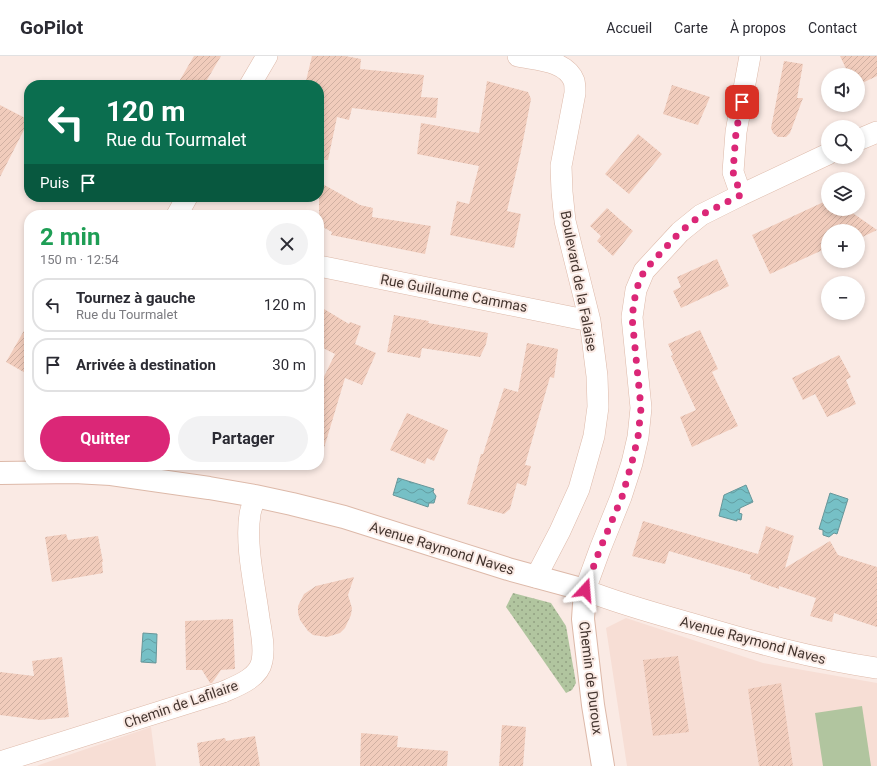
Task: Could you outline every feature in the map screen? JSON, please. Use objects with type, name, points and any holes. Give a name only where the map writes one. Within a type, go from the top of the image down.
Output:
[{"type":"street","points":[[253,80],[267,56]]},
{"type":"street","name":"Boulevard de la Falaise","points":[[518,56],[563,67],[570,73],[574,82],[575,93],[561,166],[562,192],[565,220],[590,321],[598,407],[594,436],[579,489],[560,531],[536,577]]},
{"type":"street","points":[[741,195],[733,172],[736,132],[750,56]]},
{"type":"street","points":[[865,137],[877,132]]},
{"type":"street","points":[[585,590],[600,549],[622,497],[638,437],[641,408],[632,317],[636,290],[644,271],[680,232],[701,215],[821,157]]},
{"type":"street","name":"Rue Guillaume Cammas","points":[[324,267],[590,321]]},
{"type":"street","name":"Avenue Raymond Naves","points":[[0,473],[30,470]]},
{"type":"street","name":"Avenue Raymond Naves","points":[[51,470],[111,474],[209,488],[292,504],[344,517],[536,577],[585,590],[614,601],[750,641],[845,663],[877,668]]},
{"type":"street","name":"Chemin de Lafilaire","points":[[0,762],[223,692],[238,686],[254,676],[262,662],[262,645],[251,559],[249,530],[250,514],[255,496]]},
{"type":"street","name":"Chemin de Duroux","points":[[585,590],[583,619],[593,705],[603,766]]},
{"type":"shaded area","points":[[626,618],[763,663],[877,683],[877,766],[627,766],[606,628]]},
{"type":"shaded area","points":[[151,727],[156,766],[37,766],[39,765]]},
{"type":"green space","points":[[513,593],[551,603],[566,626],[576,683],[572,690],[566,693],[506,607]]},
{"type":"green space","points":[[862,706],[871,766],[823,766],[815,713]]},
{"type":"water","points":[[398,478],[434,489],[433,492],[436,496],[434,503],[429,503],[428,507],[393,495]]},
{"type":"water","points":[[746,485],[753,502],[740,508],[739,513],[742,514],[741,520],[737,519],[737,521],[719,516],[724,495]]},
{"type":"water","points":[[830,493],[848,499],[837,534],[834,533],[829,537],[823,535],[823,530],[819,529]]},
{"type":"water","points":[[143,633],[157,634],[156,663],[141,662]]},
{"type":"building","points":[[194,56],[221,56],[207,80],[180,80]]},
{"type":"building","points":[[312,56],[345,56],[361,59],[360,69],[424,75],[421,97],[438,98],[436,118],[352,108],[349,120],[337,117],[328,160],[324,160],[324,80],[306,80]]},
{"type":"building","points":[[840,56],[877,56],[877,76],[865,82],[865,68],[846,68]]},
{"type":"building","points":[[784,61],[803,64],[797,98],[803,98],[790,133],[786,137],[778,137],[773,133],[771,128]]},
{"type":"building","points":[[487,81],[528,92],[531,99],[507,211],[521,214],[514,248],[450,235],[457,201],[469,204],[479,166],[417,154],[421,123],[479,133]]},
{"type":"building","points":[[672,85],[710,97],[698,125],[663,114]]},
{"type":"building","points":[[0,105],[24,117],[24,130],[0,177]]},
{"type":"building","points":[[638,134],[662,154],[629,194],[605,174]]},
{"type":"building","points":[[324,185],[360,205],[373,208],[372,217],[431,226],[425,254],[331,235],[332,232],[324,228],[324,210],[319,210],[319,202],[324,202]]},
{"type":"building","points":[[821,203],[821,216],[857,216],[877,230],[865,236],[865,224],[821,224],[821,251],[770,274],[752,235]]},
{"type":"building","points":[[607,208],[633,231],[613,256],[597,241],[601,236],[590,226]]},
{"type":"building","points":[[717,259],[729,286],[681,308],[673,291],[681,287],[677,277]]},
{"type":"building","points":[[324,309],[349,324],[350,322],[361,326],[355,344],[376,353],[362,385],[345,378],[324,448],[324,377],[335,354],[324,348]]},
{"type":"building","points":[[394,315],[429,321],[428,323],[488,333],[486,344],[480,357],[422,348],[420,358],[387,352]]},
{"type":"building","points":[[700,330],[718,369],[712,372],[738,426],[692,447],[680,417],[696,410],[671,356],[673,355],[668,344]]},
{"type":"building","points":[[24,331],[24,372],[6,362]]},
{"type":"building","points":[[527,343],[558,349],[554,378],[550,377],[525,465],[531,466],[526,486],[517,483],[510,509],[504,514],[467,504],[481,454],[483,454],[504,388],[518,392]]},
{"type":"building","points":[[839,355],[851,377],[846,380],[856,404],[827,417],[815,394],[803,400],[792,378]]},
{"type":"building","points":[[407,413],[448,430],[434,461],[427,458],[425,464],[390,450]]},
{"type":"building","points":[[643,521],[758,554],[766,526],[794,536],[785,568],[830,541],[838,555],[877,567],[877,627],[834,613],[832,622],[810,616],[816,598],[779,586],[779,589],[750,579],[751,575],[669,551],[665,564],[632,556]]},
{"type":"building","points":[[66,534],[68,540],[98,536],[103,562],[103,573],[52,582],[45,537]]},
{"type":"building","points":[[354,577],[348,595],[352,608],[351,615],[345,628],[340,633],[327,637],[313,635],[300,620],[298,613],[298,606],[304,594],[316,586]]},
{"type":"building","points":[[233,619],[235,669],[221,670],[212,683],[210,683],[202,670],[186,670],[185,621]]},
{"type":"building","points":[[678,656],[689,732],[653,736],[643,660]]},
{"type":"building","points":[[62,657],[69,717],[40,720],[0,715],[0,672],[34,676],[32,661]]},
{"type":"building","points":[[781,683],[793,766],[759,766],[748,689]]},
{"type":"building","points":[[502,725],[526,727],[523,766],[499,766]]},
{"type":"building","points":[[361,733],[398,736],[397,747],[448,751],[447,766],[360,766]]},
{"type":"building","points":[[255,736],[260,766],[200,766],[197,743],[225,738],[226,741]]},
{"type":"route","points":[[585,590],[600,549],[622,497],[638,437],[641,408],[632,317],[636,290],[644,271],[680,232],[701,215],[741,195],[733,172],[736,132],[742,102]]}]
